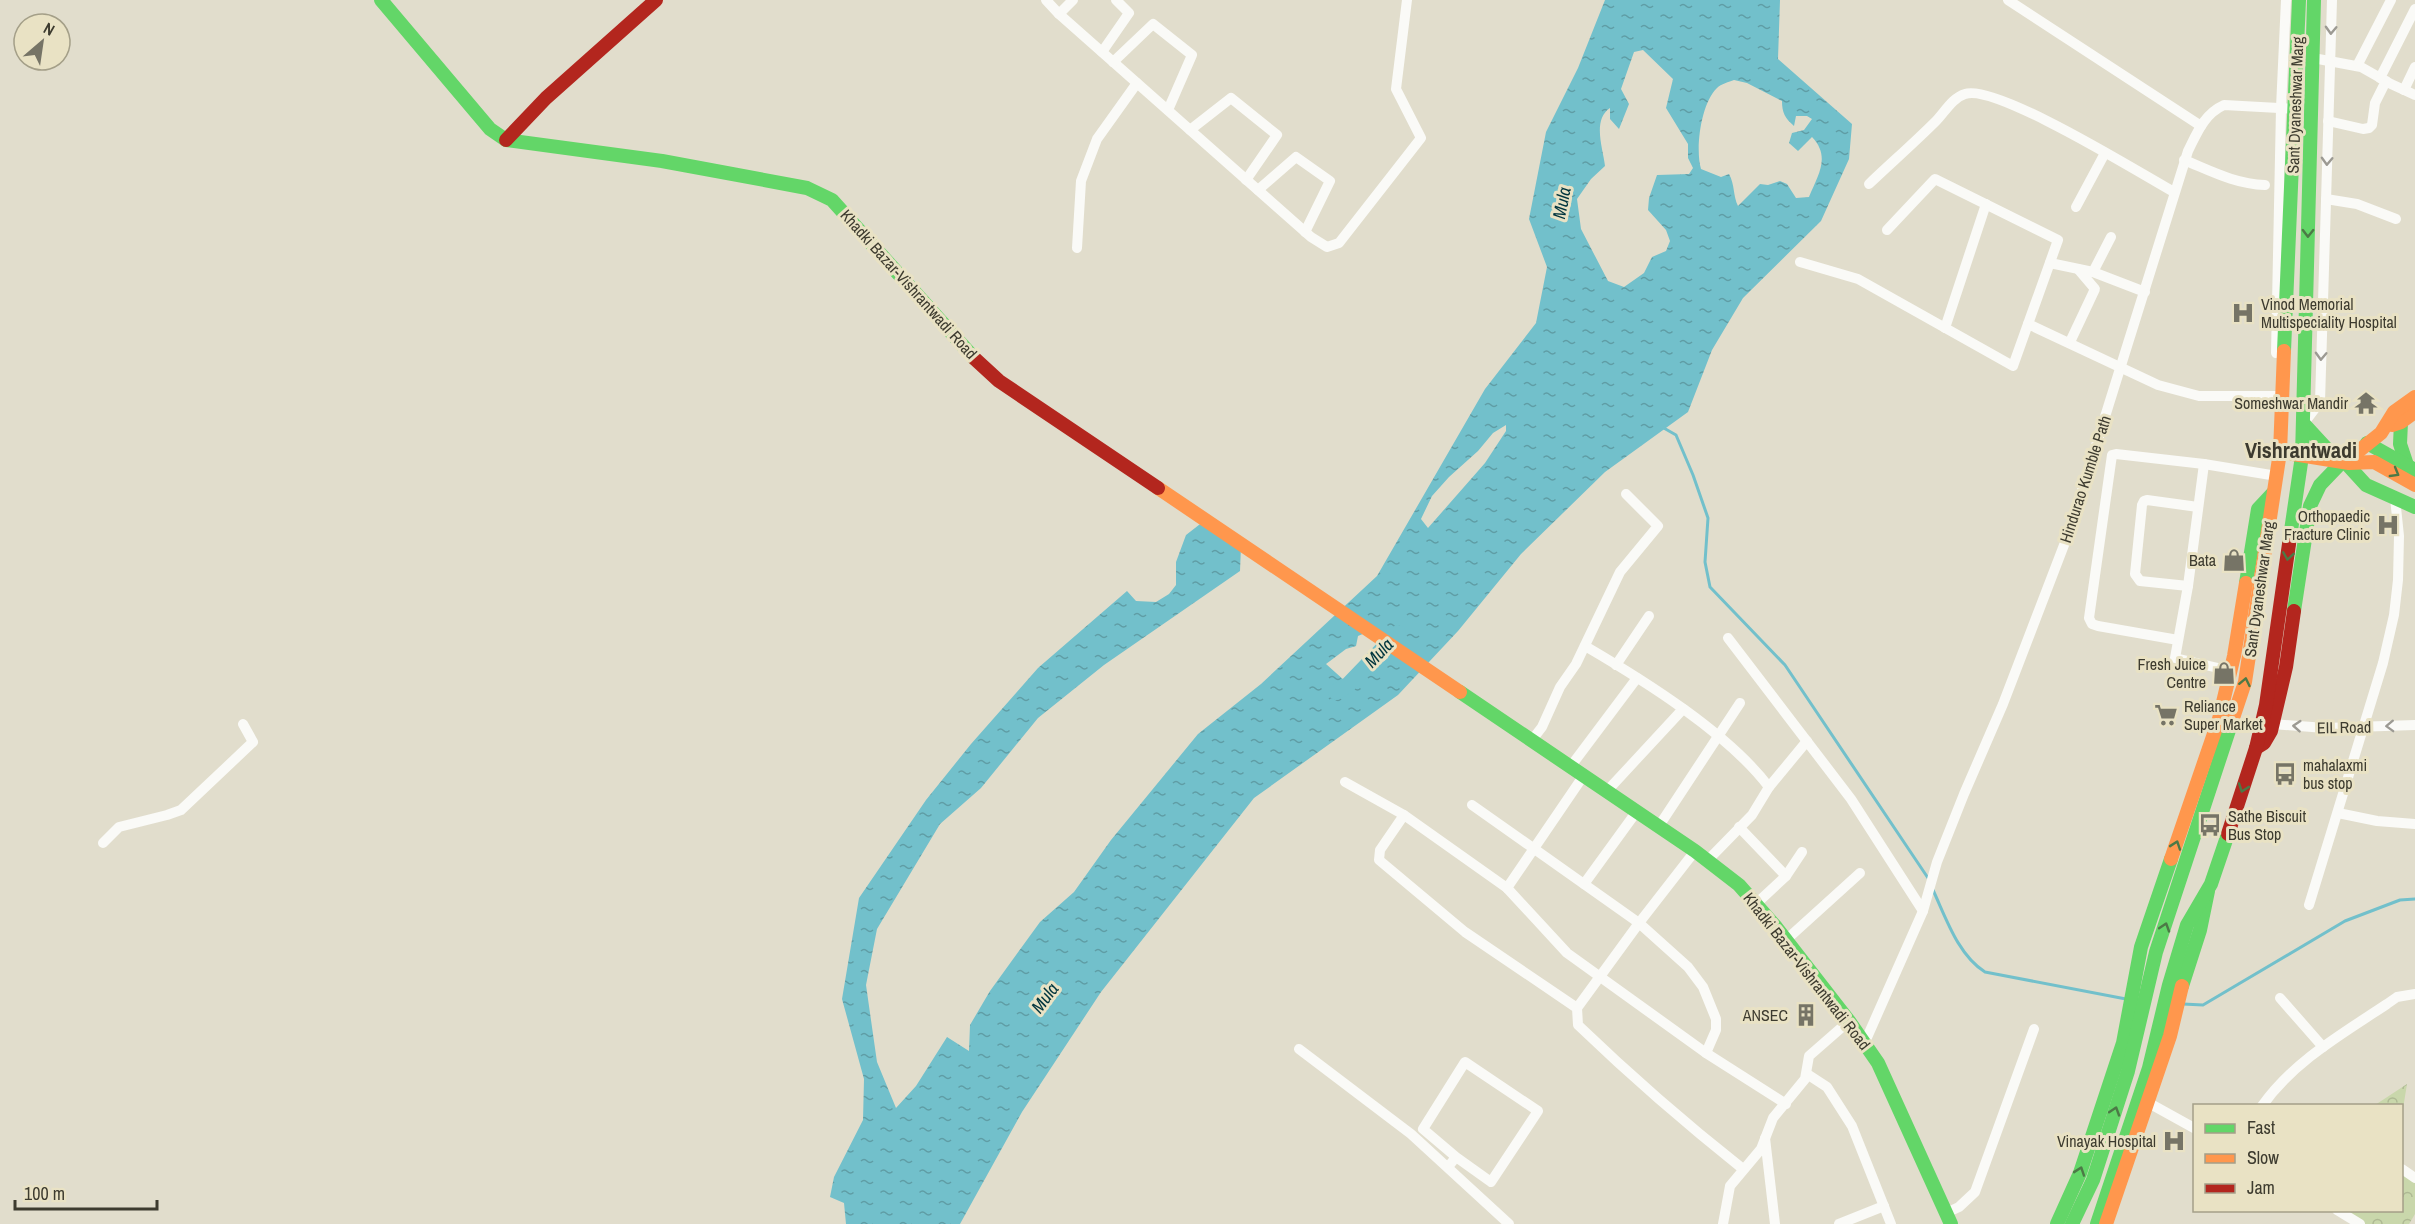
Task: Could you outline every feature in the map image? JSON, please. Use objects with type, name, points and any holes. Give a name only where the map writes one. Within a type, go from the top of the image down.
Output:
[{"type":"street","points":[[381,0],[490,129],[506,140],[546,98],[656,0]]},
{"type":"street","points":[[1046,0],[1305,232],[1327,247],[1339,243],[1421,138],[1396,89],[1407,0]]},
{"type":"street","points":[[1059,14],[1073,0]]},
{"type":"street","points":[[1102,52],[1130,13],[1116,0]]},
{"type":"street","points":[[2008,0],[2200,126]]},
{"type":"street","points":[[2282,421],[2275,396],[2288,109],[2286,0]]},
{"type":"street","name":"Sant Dyaneshwar Marg","points":[[2135,1022],[2150,984],[2156,952],[2245,682],[2280,452],[2288,109],[2299,0]]},
{"type":"street","name":"Sant Dyaneshwar Marg","points":[[2166,1026],[2187,926],[2206,889],[2211,884],[2256,748],[2268,693],[2302,456],[2314,0]]},
{"type":"street","points":[[2332,0],[2320,402],[2303,423],[2367,485],[2415,507]]},
{"type":"street","points":[[2357,66],[2391,0]]},
{"type":"street","points":[[2311,111],[2363,129],[2369,128],[2372,125],[2375,103],[2383,80],[2415,9]]},
{"type":"street","points":[[1113,62],[1153,24],[1192,55],[1168,110]]},
{"type":"street","points":[[2313,58],[2357,66],[2415,95]]},
{"type":"street","points":[[2404,90],[2415,67]]},
{"type":"street","points":[[1077,248],[1081,181],[1097,139],[1137,83]]},
{"type":"street","points":[[1869,184],[1953,102],[1963,94],[1974,91],[1990,95],[2028,111],[2174,192]]},
{"type":"street","points":[[1190,130],[1232,98],[1277,135],[1246,180]]},
{"type":"street","name":"Hindurao Kumble Path","points":[[1865,1042],[1923,911],[1937,862],[2003,704],[2069,532],[2145,292],[2184,159],[2200,126],[2215,109],[2223,105],[2288,109]]},
{"type":"street","name":"Khadki Bazar-Vishrantwadi Road","points":[[506,140],[662,161],[807,188],[822,194],[840,207],[978,362],[999,381],[1695,850],[1739,885],[1757,903],[1865,1042],[1892,1090],[1948,1219]]},
{"type":"street","points":[[2076,207],[2105,153]]},
{"type":"street","points":[[1258,190],[1296,157],[1330,181],[1305,232]]},
{"type":"street","points":[[2184,159],[2224,177],[2265,185]]},
{"type":"street","points":[[1800,262],[1858,279],[2013,366],[2058,240],[1935,179],[1887,230]]},
{"type":"street","points":[[2326,199],[2356,204],[2396,219]]},
{"type":"street","points":[[1945,328],[1986,204]]},
{"type":"street","points":[[2093,272],[2111,237]]},
{"type":"street","points":[[2050,263],[2093,272],[2145,292]]},
{"type":"street","points":[[2070,342],[2095,289],[2078,269]]},
{"type":"street","points":[[2028,324],[2122,366],[2158,385],[2199,396],[2275,396]]},
{"type":"street","points":[[2256,748],[2268,738],[2286,667],[2307,515],[2312,500],[2321,482],[2342,461],[2385,427],[2394,412],[2415,398]]},
{"type":"street","points":[[2385,427],[2401,422],[2415,412]]},
{"type":"street","points":[[2401,422],[2398,432],[2400,449],[2411,467]]},
{"type":"street","points":[[2367,443],[2411,467]]},
{"type":"street","points":[[2280,452],[2362,464],[2374,462],[2415,485]]},
{"type":"street","points":[[2178,640],[2098,626],[2092,624],[2089,618],[2110,459],[2116,454],[2204,464],[2277,476]]},
{"type":"street","points":[[2204,464],[2188,586],[2175,658],[2231,670]]},
{"type":"street","points":[[2072,1224],[2093,1180],[2135,1022],[2134,981],[2141,947],[2219,719],[2231,670],[2258,508],[2273,493]]},
{"type":"street","points":[[1532,740],[1542,727],[1560,687],[1586,646],[1620,572],[1658,526],[1626,494]]},
{"type":"street","points":[[2309,905],[2364,727],[2394,615],[2399,537],[2395,498]]},
{"type":"street","points":[[2188,586],[2140,581],[2137,578],[2135,574],[2142,505],[2147,500],[2198,507]]},
{"type":"street","points":[[1616,664],[1649,616]]},
{"type":"street","points":[[1728,638],[1851,799],[1923,911]]},
{"type":"street","points":[[1586,646],[1683,709],[1757,771],[1769,787]]},
{"type":"street","points":[[1571,766],[1637,678]]},
{"type":"street","points":[[1659,826],[1740,703]]},
{"type":"street","points":[[1607,791],[1683,709]]},
{"type":"street","points":[[102,843],[119,827],[181,810],[253,742],[243,724]]},
{"type":"street","name":"EIL Road","points":[[2272,724],[2325,728],[2415,725]]},
{"type":"street","points":[[1708,860],[1752,816],[1769,787],[1807,741]]},
{"type":"street","points":[[1507,888],[1584,775]]},
{"type":"street","points":[[1345,782],[1404,815],[1507,888],[1567,953],[1706,1053],[1786,1104]]},
{"type":"street","points":[[1472,805],[1639,923],[1688,967],[1703,987],[1716,1019],[1716,1030],[1706,1053]]},
{"type":"street","points":[[1584,884],[1637,811]]},
{"type":"street","points":[[2338,813],[2376,821],[2415,824]]},
{"type":"street","points":[[1404,815],[1380,850],[1379,860],[1465,932],[1577,1008]]},
{"type":"street","points":[[1739,827],[1786,876]]},
{"type":"street","points":[[1695,850],[1577,1008],[1578,1025],[1674,1114],[1743,1169]]},
{"type":"street","points":[[1757,903],[1786,876],[1802,852]]},
{"type":"street","points":[[1786,940],[1860,873]]},
{"type":"street","points":[[2264,1104],[2286,1077],[2323,1047],[2386,1004],[2397,998],[2415,994]]},
{"type":"street","points":[[2280,998],[2323,1047]]},
{"type":"street","points":[[1723,1224],[1730,1186],[1761,1149],[1773,1118],[1807,1074],[1807,1065],[1813,1051],[1850,1021]]},
{"type":"street","points":[[2057,1224],[2080,1173],[2135,1022]]},
{"type":"street","points":[[2106,1224],[2123,1194],[2166,1026]]},
{"type":"street","points":[[2097,1224],[2166,1026]]},
{"type":"street","points":[[1948,1219],[1975,1192],[2034,1029]]},
{"type":"street","points":[[1299,1049],[1411,1134],[1509,1224]]},
{"type":"street","points":[[1466,1062],[1538,1111],[1491,1182],[1456,1157],[1423,1129],[1466,1062]]},
{"type":"street","points":[[1807,1074],[1827,1087],[1852,1126],[1891,1224]]},
{"type":"street","points":[[2147,1102],[2193,1127]]},
{"type":"street","points":[[1765,1138],[1775,1224]]},
{"type":"street","points":[[1448,1167],[1456,1157]]},
{"type":"street","points":[[1839,1224],[1884,1206]]},
{"type":"street","points":[[2340,1212],[2360,1224]]},
{"type":"green space","points":[[2407,1084],[2403,1109],[2403,1104],[2377,1104]]},
{"type":"green space","points":[[2403,1170],[2415,1178],[2415,1214],[2409,1224],[2360,1224],[2339,1212],[2403,1212]]},
{"type":"water","points":[[1605,0],[1780,0],[1778,59],[1852,124],[1849,159],[1821,221],[1743,298],[1712,350],[1688,412],[1605,472],[1521,554],[1458,631],[1398,695],[1254,798],[1101,992],[1022,1112],[960,1224],[846,1224],[844,1203],[830,1197],[834,1177],[863,1120],[864,1079],[842,999],[859,898],[926,800],[971,744],[1038,668],[1127,591],[1136,601],[1156,602],[1169,594],[1176,585],[1176,562],[1186,535],[1204,521],[1241,546],[1240,571],[1104,665],[1038,718],[981,788],[940,824],[877,929],[866,985],[877,1062],[896,1108],[916,1086],[947,1037],[969,1051],[970,1025],[990,991],[1040,922],[1074,892],[1111,840],[1198,734],[1261,684],[1377,576],[1485,389],[1536,323],[1547,267],[1529,219],[1546,132],[1578,68]],"holes":[[[1643,50],[1673,79],[1666,108],[1688,144],[1688,158],[1693,168],[1689,174],[1657,175],[1649,198],[1648,210],[1666,230],[1670,241],[1666,251],[1652,257],[1644,273],[1624,287],[1608,281],[1581,229],[1577,199],[1591,179],[1605,166],[1600,135],[1601,120],[1610,108],[1610,119],[1619,129],[1629,104],[1621,89],[1634,52]],[[1734,80],[1747,83],[1782,101],[1785,115],[1794,126],[1796,116],[1807,116],[1812,119],[1804,130],[1792,133],[1789,143],[1798,151],[1812,137],[1821,152],[1819,174],[1809,197],[1796,198],[1787,184],[1780,181],[1768,185],[1760,184],[1738,206],[1729,174],[1721,177],[1701,169],[1699,139],[1703,115],[1711,95],[1723,84]],[[1506,425],[1506,431],[1485,463],[1428,528],[1421,519],[1432,496],[1493,433]],[[1372,630],[1391,640],[1388,658],[1364,677],[1345,681],[1326,664],[1346,649],[1356,646],[1358,636]]]},
{"type":"waterway","points":[[1662,427],[1676,435],[1708,518],[1705,562],[1710,587],[1785,665],[1928,878]]},
{"type":"waterway","name":"Mula","points":[[1336,692],[1348,685],[1398,633]]},
{"type":"waterway","points":[[1933,890],[1960,946],[1967,956],[1985,972],[2126,999]]},
{"type":"waterway","points":[[2183,1004],[2203,1005],[2345,921],[2400,900],[2415,899]]},
{"type":"traffic: fast","points":[[381,0],[490,129],[506,140],[662,161],[807,188],[832,200],[974,358]]},
{"type":"traffic: fast","points":[[2284,351],[2299,0]]},
{"type":"traffic: fast","points":[[2289,544],[2302,456],[2314,0]]},
{"type":"traffic: fast","points":[[2401,422],[2400,444],[2407,465]]},
{"type":"traffic: fast","points":[[2303,423],[2338,461]]},
{"type":"traffic: fast","points":[[2367,443],[2415,470]]},
{"type":"traffic: fast","points":[[2294,611],[2310,506],[2320,485],[2343,461]]},
{"type":"traffic: fast","points":[[2345,462],[2366,485],[2415,507]]},
{"type":"traffic: fast","points":[[2246,583],[2258,509],[2273,493]]},
{"type":"traffic: fast","points":[[1460,692],[1695,851],[1739,885],[1776,927],[1849,1021],[1878,1063],[1951,1224]]},
{"type":"traffic: fast","points":[[2072,1224],[2093,1180],[2128,1071],[2156,952],[2233,718]]},
{"type":"traffic: fast","points":[[2097,1224],[2149,1068],[2169,985],[2187,925],[2211,884],[2228,834]]},
{"type":"traffic: fast","points":[[2057,1224],[2080,1173],[2123,1043],[2141,947],[2171,859]]},
{"type":"traffic: fast","points":[[2182,986],[2200,930],[2208,891]]},
{"type":"traffic: slow","points":[[2233,718],[2245,682],[2280,452],[2284,351]]},
{"type":"traffic: slow","points":[[2345,462],[2381,433],[2394,412],[2415,397]]},
{"type":"traffic: slow","points":[[2392,425],[2401,422],[2415,412]]},
{"type":"traffic: slow","points":[[2293,454],[2349,463],[2374,462],[2415,485]]},
{"type":"traffic: slow","points":[[1158,488],[1460,692]]},
{"type":"traffic: slow","points":[[2171,859],[2219,719],[2234,656],[2246,583]]},
{"type":"traffic: slow","points":[[2106,1224],[2170,1036],[2182,986]]},
{"type":"traffic: jam","points":[[506,140],[546,98],[656,0]]},
{"type":"traffic: jam","points":[[974,358],[999,381],[1158,488]]},
{"type":"traffic: jam","points":[[2228,834],[2256,748],[2266,705],[2289,544]]},
{"type":"traffic: jam","points":[[2256,748],[2264,743],[2271,731],[2286,667],[2294,611]]},
{"type":"place","name":"Vinod Memorial Multispeciality Hospital","points":[[2243,313]]},
{"type":"place","name":"Someshwar Mandir","points":[[2366,403]]},
{"type":"place","name":"Orthopaedic Fracture Clinic","points":[[2388,525]]},
{"type":"place","name":"Bata","points":[[2234,560]]},
{"type":"place","name":"Fresh Juice Centre","points":[[2224,673]]},
{"type":"place","name":"Reliance Super Market","points":[[2166,715]]},
{"type":"place","name":"mahalaxmi bus stop","points":[[2285,774]]},
{"type":"place","name":"Sathe Biscuit Bus Stop","points":[[2210,825]]},
{"type":"place","name":"ANSEC","points":[[1806,1015]]},
{"type":"place","name":"Vinayak Hospital","points":[[2174,1141]]},
{"type":"district","name":"Vishrantwadi","points":[[2301,450]]}]
